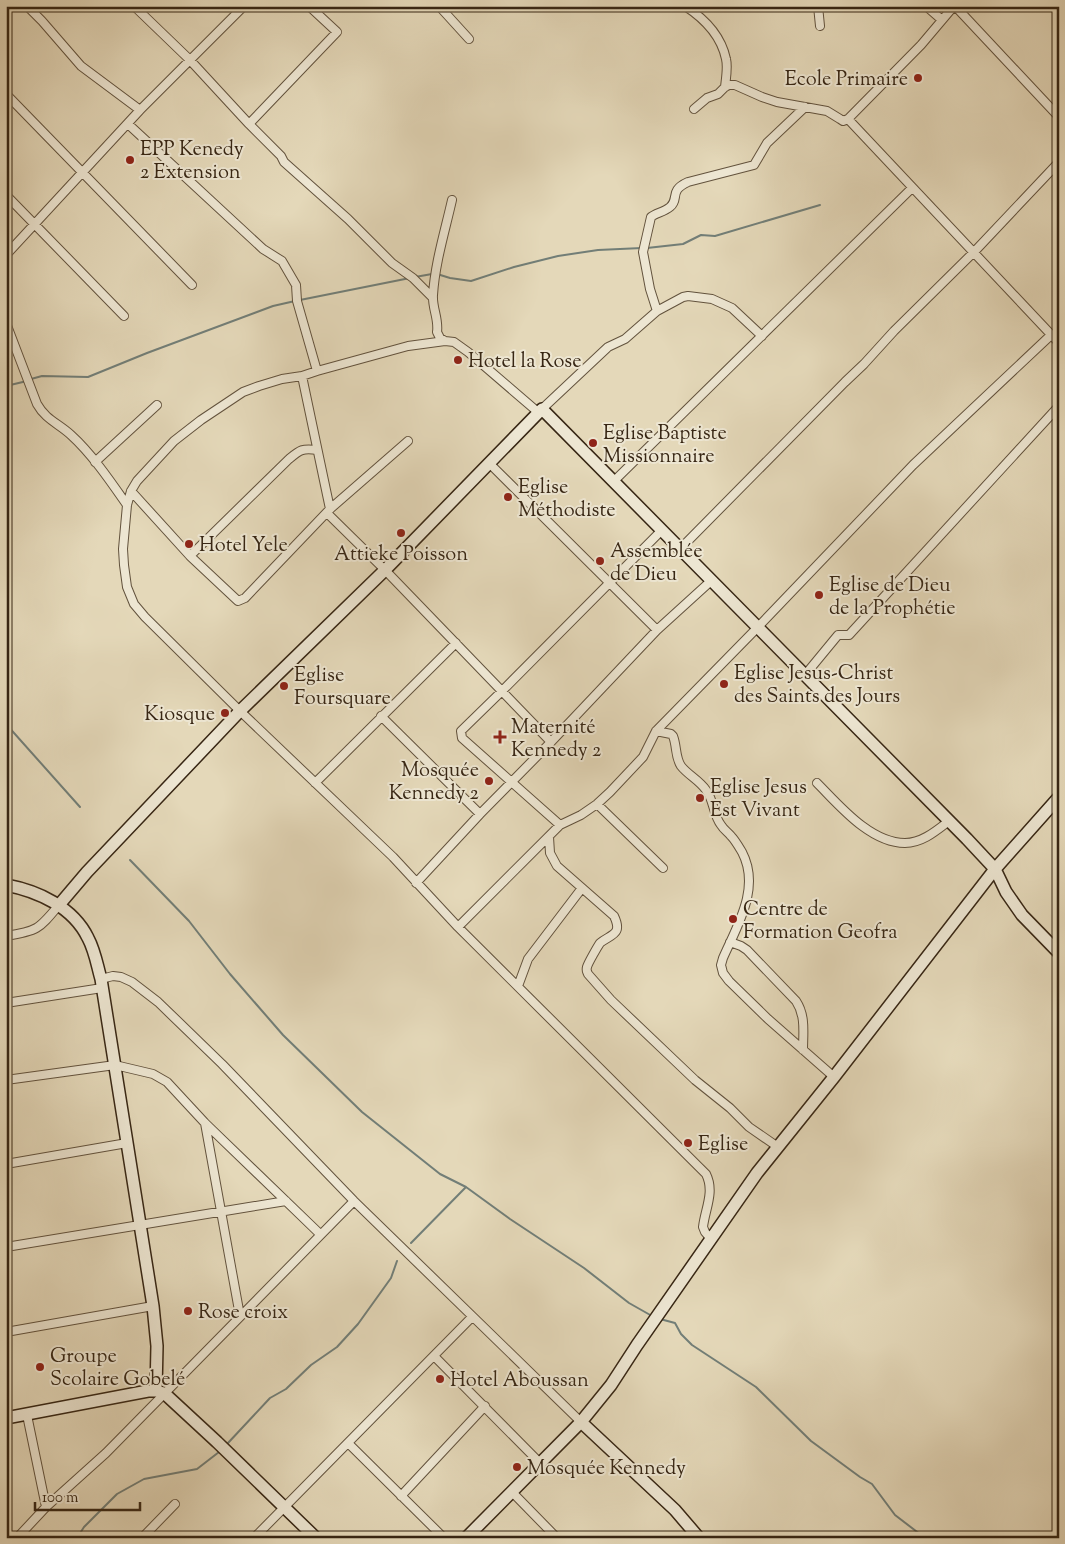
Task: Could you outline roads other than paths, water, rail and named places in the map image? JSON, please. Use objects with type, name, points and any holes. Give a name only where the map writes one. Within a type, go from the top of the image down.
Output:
[{"type":"street","points":[[26,6],[42,21],[81,66],[140,110]]},
{"type":"street","points":[[134,6],[189,59],[281,156],[284,162],[348,219],[392,263],[413,278],[432,297]]},
{"type":"street","points":[[6,255],[140,110],[244,6]]},
{"type":"street","points":[[249,124],[337,32],[309,6]]},
{"type":"street","points":[[439,6],[469,39]]},
{"type":"street","points":[[686,6],[705,20],[714,31],[721,45],[726,60],[725,87]]},
{"type":"street","points":[[818,6],[820,26]]},
{"type":"street","points":[[926,6],[942,20]]},
{"type":"street","points":[[848,120],[921,45],[954,6],[1057,112]]},
{"type":"street","points":[[694,109],[707,98],[718,94],[725,87],[735,85],[762,97],[827,111],[843,120],[848,120],[1059,343]]},
{"type":"street","points":[[6,94],[192,285]]},
{"type":"street","points":[[657,311],[650,289],[643,252],[651,217],[672,205],[675,192],[680,186],[688,182],[754,165],[767,142],[805,107]]},
{"type":"street","points":[[128,124],[263,249],[282,261],[296,285],[297,301],[317,370]]},
{"type":"street","points":[[681,548],[864,364],[894,330],[974,252],[1059,162]]},
{"type":"street","points":[[614,481],[912,188]]},
{"type":"street","points":[[6,195],[124,316]]},
{"type":"street","points":[[445,341],[440,338],[437,332],[438,325],[432,297],[435,273],[452,200]]},
{"type":"street","points":[[6,936],[35,930],[42,925],[87,872],[240,711],[385,570],[541,411],[608,347],[625,339],[657,311],[688,296],[712,300],[732,308],[762,336]]},
{"type":"street","points":[[6,323],[42,413],[72,435],[127,505]]},
{"type":"street","points":[[458,927],[560,825],[581,815],[597,804],[643,757],[656,731],[913,465],[1051,335]]},
{"type":"street","points":[[711,1239],[703,1228],[711,1191],[710,1182],[706,1174],[458,927],[393,857],[240,711],[134,604],[127,587],[124,565],[123,549],[127,505],[131,491],[137,481],[174,440],[226,402],[243,392],[259,386],[408,346],[445,341],[454,342],[541,411],[681,548],[995,869],[1006,892],[1022,914],[1059,953]]},
{"type":"street","points":[[302,376],[328,511],[551,742]]},
{"type":"street","points":[[95,462],[157,405]]},
{"type":"street","points":[[805,675],[838,635],[849,635],[1059,406]]},
{"type":"street","points":[[131,491],[190,556],[238,601],[245,598],[328,511],[408,441]]},
{"type":"street","points":[[190,556],[288,459],[299,451],[306,449],[317,450]]},
{"type":"street","points":[[489,463],[657,630]]},
{"type":"street","points":[[560,825],[462,738],[461,731],[662,530]]},
{"type":"street","points":[[416,883],[657,630],[712,580]]},
{"type":"street","points":[[315,783],[456,643]]},
{"type":"street","points":[[381,716],[480,814]]},
{"type":"street","points":[[656,731],[673,736],[681,766],[703,785],[708,792],[720,824],[732,837],[747,865],[748,887],[744,910],[721,965],[723,973],[728,981],[768,1019],[834,1077]]},
{"type":"street","points":[[817,783],[867,830],[895,842],[906,843],[927,837],[949,821]]},
{"type":"street","points":[[466,1538],[581,1422],[611,1385],[757,1173],[995,869],[1059,797]]},
{"type":"street","points":[[597,804],[663,868]]},
{"type":"street","points":[[549,837],[550,853],[557,866],[614,916],[616,921],[615,932],[599,944],[588,963],[588,974],[610,1000],[695,1080],[749,1126],[778,1146]]},
{"type":"street","points":[[6,885],[34,892],[59,905],[80,925],[94,951],[102,983],[153,1306],[160,1392],[316,1538]]},
{"type":"street","points":[[518,986],[528,959],[582,888]]},
{"type":"street","points":[[730,942],[747,950],[796,1001],[802,1010],[803,1050]]},
{"type":"street","points":[[6,1002],[102,983],[113,976],[121,976],[132,982],[158,1002],[222,1064],[354,1201],[581,1422],[675,1510],[699,1538]]},
{"type":"street","points":[[6,1080],[115,1065],[153,1074],[167,1082],[205,1123],[320,1234]]},
{"type":"street","points":[[205,1123],[240,1316]]},
{"type":"street","points":[[6,1164],[127,1143]]},
{"type":"street","points":[[6,1247],[286,1201]]},
{"type":"street","points":[[17,1538],[46,1507],[88,1470],[160,1392],[240,1316],[354,1201]]},
{"type":"street","points":[[6,1332],[153,1306]]},
{"type":"street","points":[[254,1538],[472,1317]]},
{"type":"street","points":[[434,1356],[541,1464]]},
{"type":"street","points":[[6,1418],[160,1392]]},
{"type":"street","points":[[402,1496],[485,1406]]},
{"type":"street","points":[[27,1414],[46,1507]]},
{"type":"street","points":[[348,1443],[444,1538]]},
{"type":"street","points":[[512,1492],[557,1538]]},
{"type":"street","points":[[142,1538],[175,1504]]},
{"type":"waterway","points":[[647,248],[683,244],[701,235],[715,236],[820,205]]},
{"type":"waterway","points":[[437,274],[471,281],[514,267],[558,256],[598,250],[642,248]]},
{"type":"waterway","points":[[415,277],[432,274]]},
{"type":"waterway","points":[[300,300],[410,278]]},
{"type":"waterway","points":[[31,379],[42,376],[88,377],[273,306],[295,301]]},
{"type":"waterway","points":[[6,386],[27,381]]},
{"type":"waterway","points":[[6,724],[80,807]]},
{"type":"waterway","points":[[130,860],[189,921],[230,974],[283,1035],[362,1112],[440,1174],[466,1187],[584,1268],[629,1303],[652,1316]]},
{"type":"waterway","points":[[411,1243],[466,1187]]},
{"type":"waterway","points":[[228,1443],[270,1398],[286,1389],[311,1365],[337,1347],[358,1324],[391,1278],[397,1261]]},
{"type":"waterway","points":[[660,1319],[675,1323],[681,1334],[692,1345],[756,1387],[811,1441],[872,1484],[895,1515],[925,1538]]},
{"type":"waterway","points":[[77,1538],[84,1527],[117,1494],[144,1479],[197,1469],[219,1452]]},
{"type":"place","name":"Ecole Primaire","points":[[918,78]]},
{"type":"place","name":"EPP Kenedy 2 Extension","points":[[130,160]]},
{"type":"place","name":"Hotel la Rose","points":[[458,360]]},
{"type":"place","name":"Eglise Baptiste Missionnaire","points":[[593,443]]},
{"type":"place","name":"Eglise Méthodiste","points":[[508,497]]},
{"type":"place","name":"Attieke Poisson","points":[[401,533]]},
{"type":"place","name":"Hotel Yele","points":[[189,544]]},
{"type":"place","name":"Assemblée de Dieu","points":[[600,561]]},
{"type":"place","name":"Eglise de Dieu de la Prophétie","points":[[819,595]]},
{"type":"place","name":"Eglise Jesus-Christ des Saints des Jours","points":[[724,684]]},
{"type":"place","name":"Eglise Foursquare","points":[[284,686]]},
{"type":"place","name":"Kiosque","points":[[225,713]]},
{"type":"place","name":"Maternité Kennedy 2","points":[[500,737]]},
{"type":"place","name":"Mosquée Kennedy 2","points":[[489,781]]},
{"type":"place","name":"Eglise Jesus Est Vivant","points":[[700,798]]},
{"type":"place","name":"Centre de Formation Geofra","points":[[733,919]]},
{"type":"place","name":"Eglise","points":[[688,1143]]},
{"type":"place","name":"Rose croix","points":[[188,1311]]},
{"type":"place","name":"Groupe Scolaire Gobelé","points":[[40,1367]]},
{"type":"place","name":"Hotel Aboussan","points":[[440,1379]]},
{"type":"place","name":"Mosquée Kennedy","points":[[517,1467]]}]
